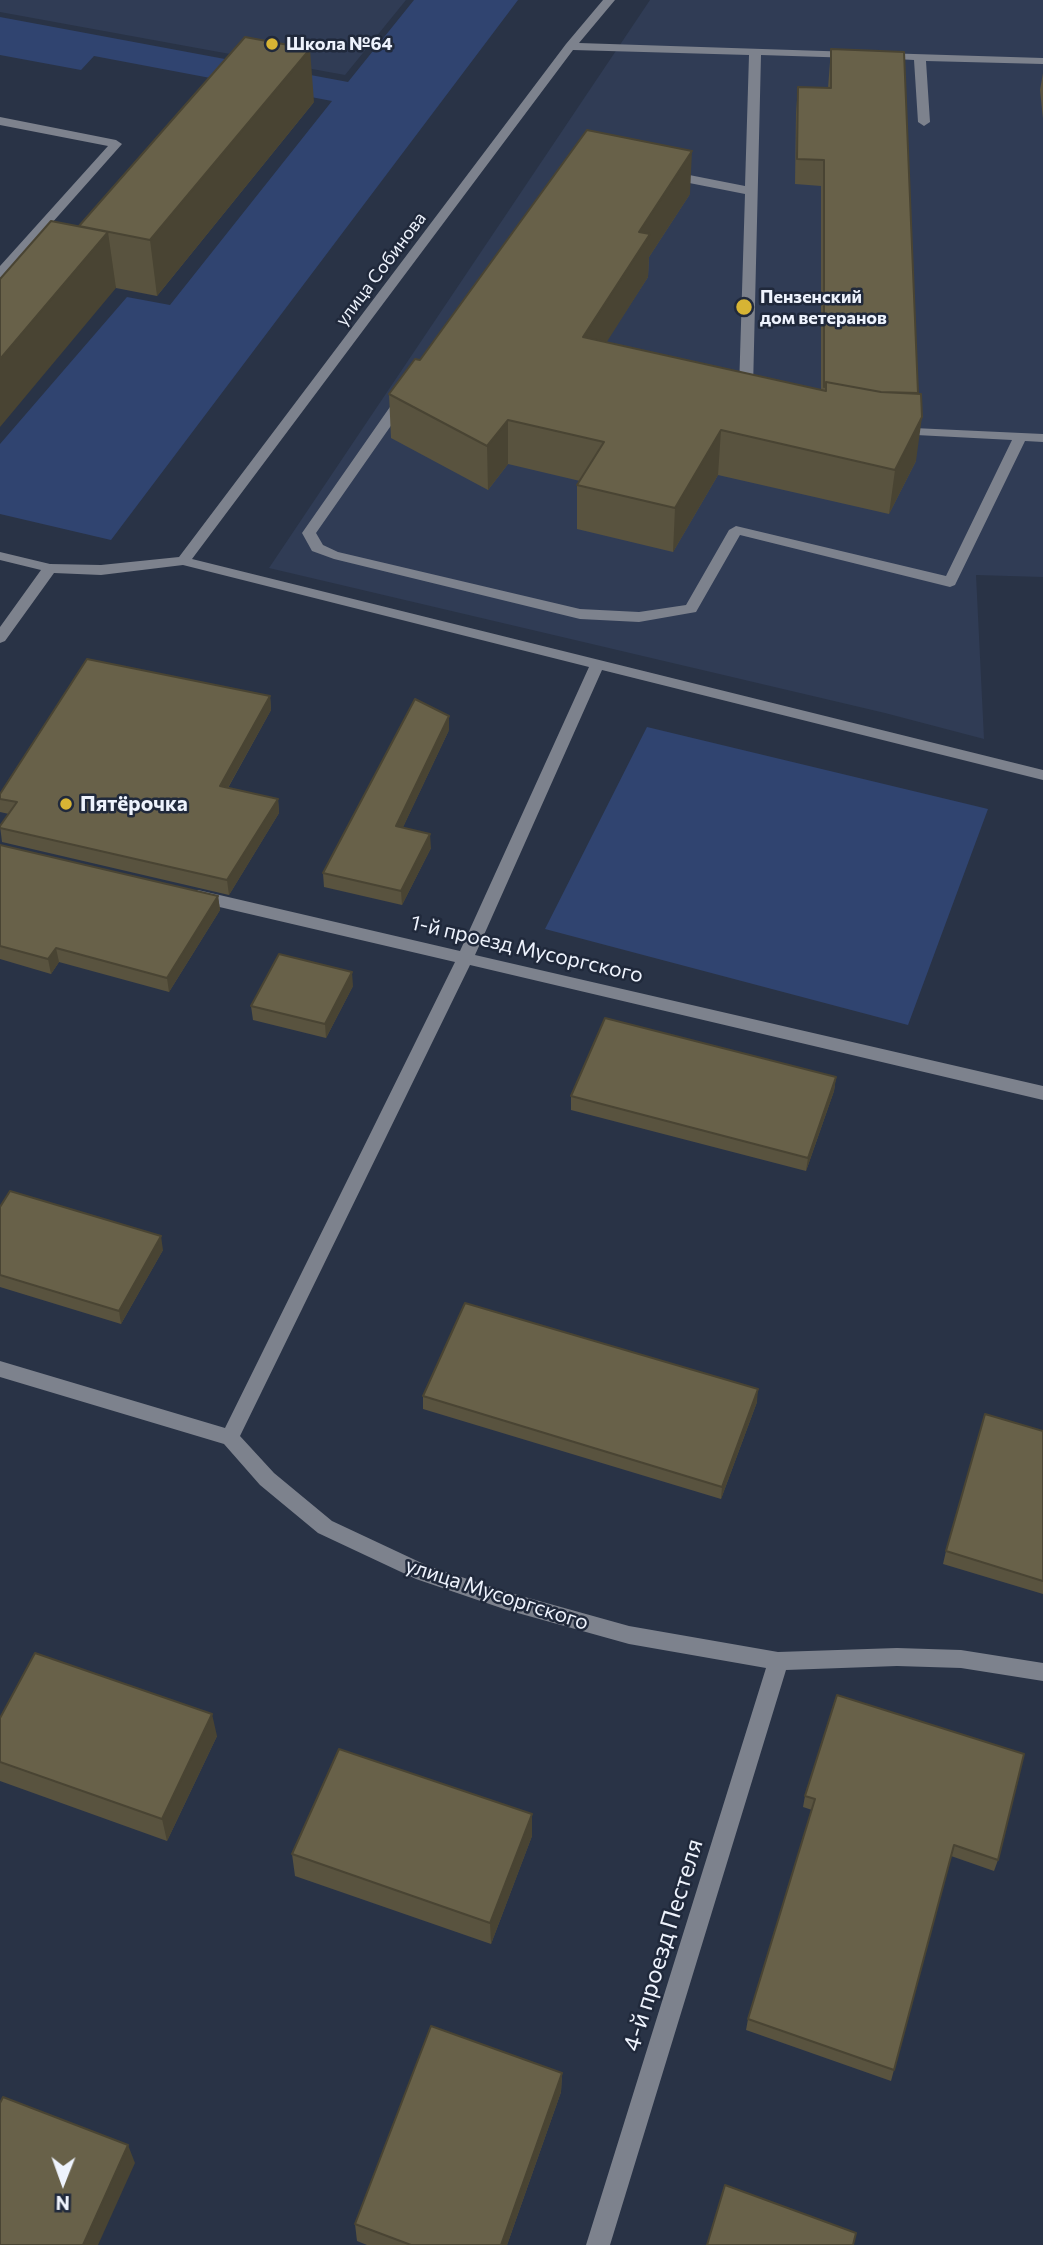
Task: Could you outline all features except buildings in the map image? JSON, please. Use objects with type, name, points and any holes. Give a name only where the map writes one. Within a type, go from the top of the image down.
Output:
[{"type":"street","name":"улица Собинова","points":[[183,561],[570,46],[609,0]]},
{"type":"street","points":[[570,46],[1043,61]]},
{"type":"street","points":[[755,52],[746,389],[764,401]]},
{"type":"street","points":[[920,57],[923,122]]},
{"type":"street","points":[[0,121],[116,144],[0,274]]},
{"type":"street","points":[[649,171],[751,191]]},
{"type":"street","points":[[413,384],[309,533],[317,548],[334,555],[580,614],[639,617],[691,609],[736,530],[950,583],[1020,437]]},
{"type":"street","points":[[889,430],[1043,438]]},
{"type":"street","points":[[0,556],[50,568],[101,570],[183,561],[1043,775]]},
{"type":"street","points":[[0,638],[50,568]]},
{"type":"street","points":[[0,1369],[230,1438],[465,958],[598,663]]},
{"type":"street","name":"1-й проезд Мусоргского","points":[[186,893],[1043,1093]]},
{"type":"street","name":"улица Мусоргского","points":[[230,1438],[267,1479],[325,1527],[423,1573],[507,1601],[629,1636],[778,1661],[897,1657],[961,1659],[1043,1672]]},
{"type":"street","name":"4-й проезд Пестеля","points":[[598,2245],[778,1661]]},
{"type":"shaded area","name":"Школа №64","points":[[0,0],[406,0],[345,75],[0,12]]},
{"type":"shaded area","points":[[414,0],[518,0],[111,540],[0,514],[0,444],[127,297],[170,305],[332,101],[94,56],[81,70],[0,55],[0,17],[348,82]]},
{"type":"shaded area","name":"Пензенский дом ветеранов","points":[[650,0],[1043,0],[1043,577],[976,575],[984,739],[885,713],[269,568]]},
{"type":"shaded area","points":[[647,727],[988,809],[908,1025],[545,929]]},
{"type":"place","name":"Школа №64","points":[[272,44]]},
{"type":"place","name":"Пензенский дом ветеранов","points":[[744,307]]},
{"type":"place","name":"Пятёрочка","points":[[66,804]]}]
